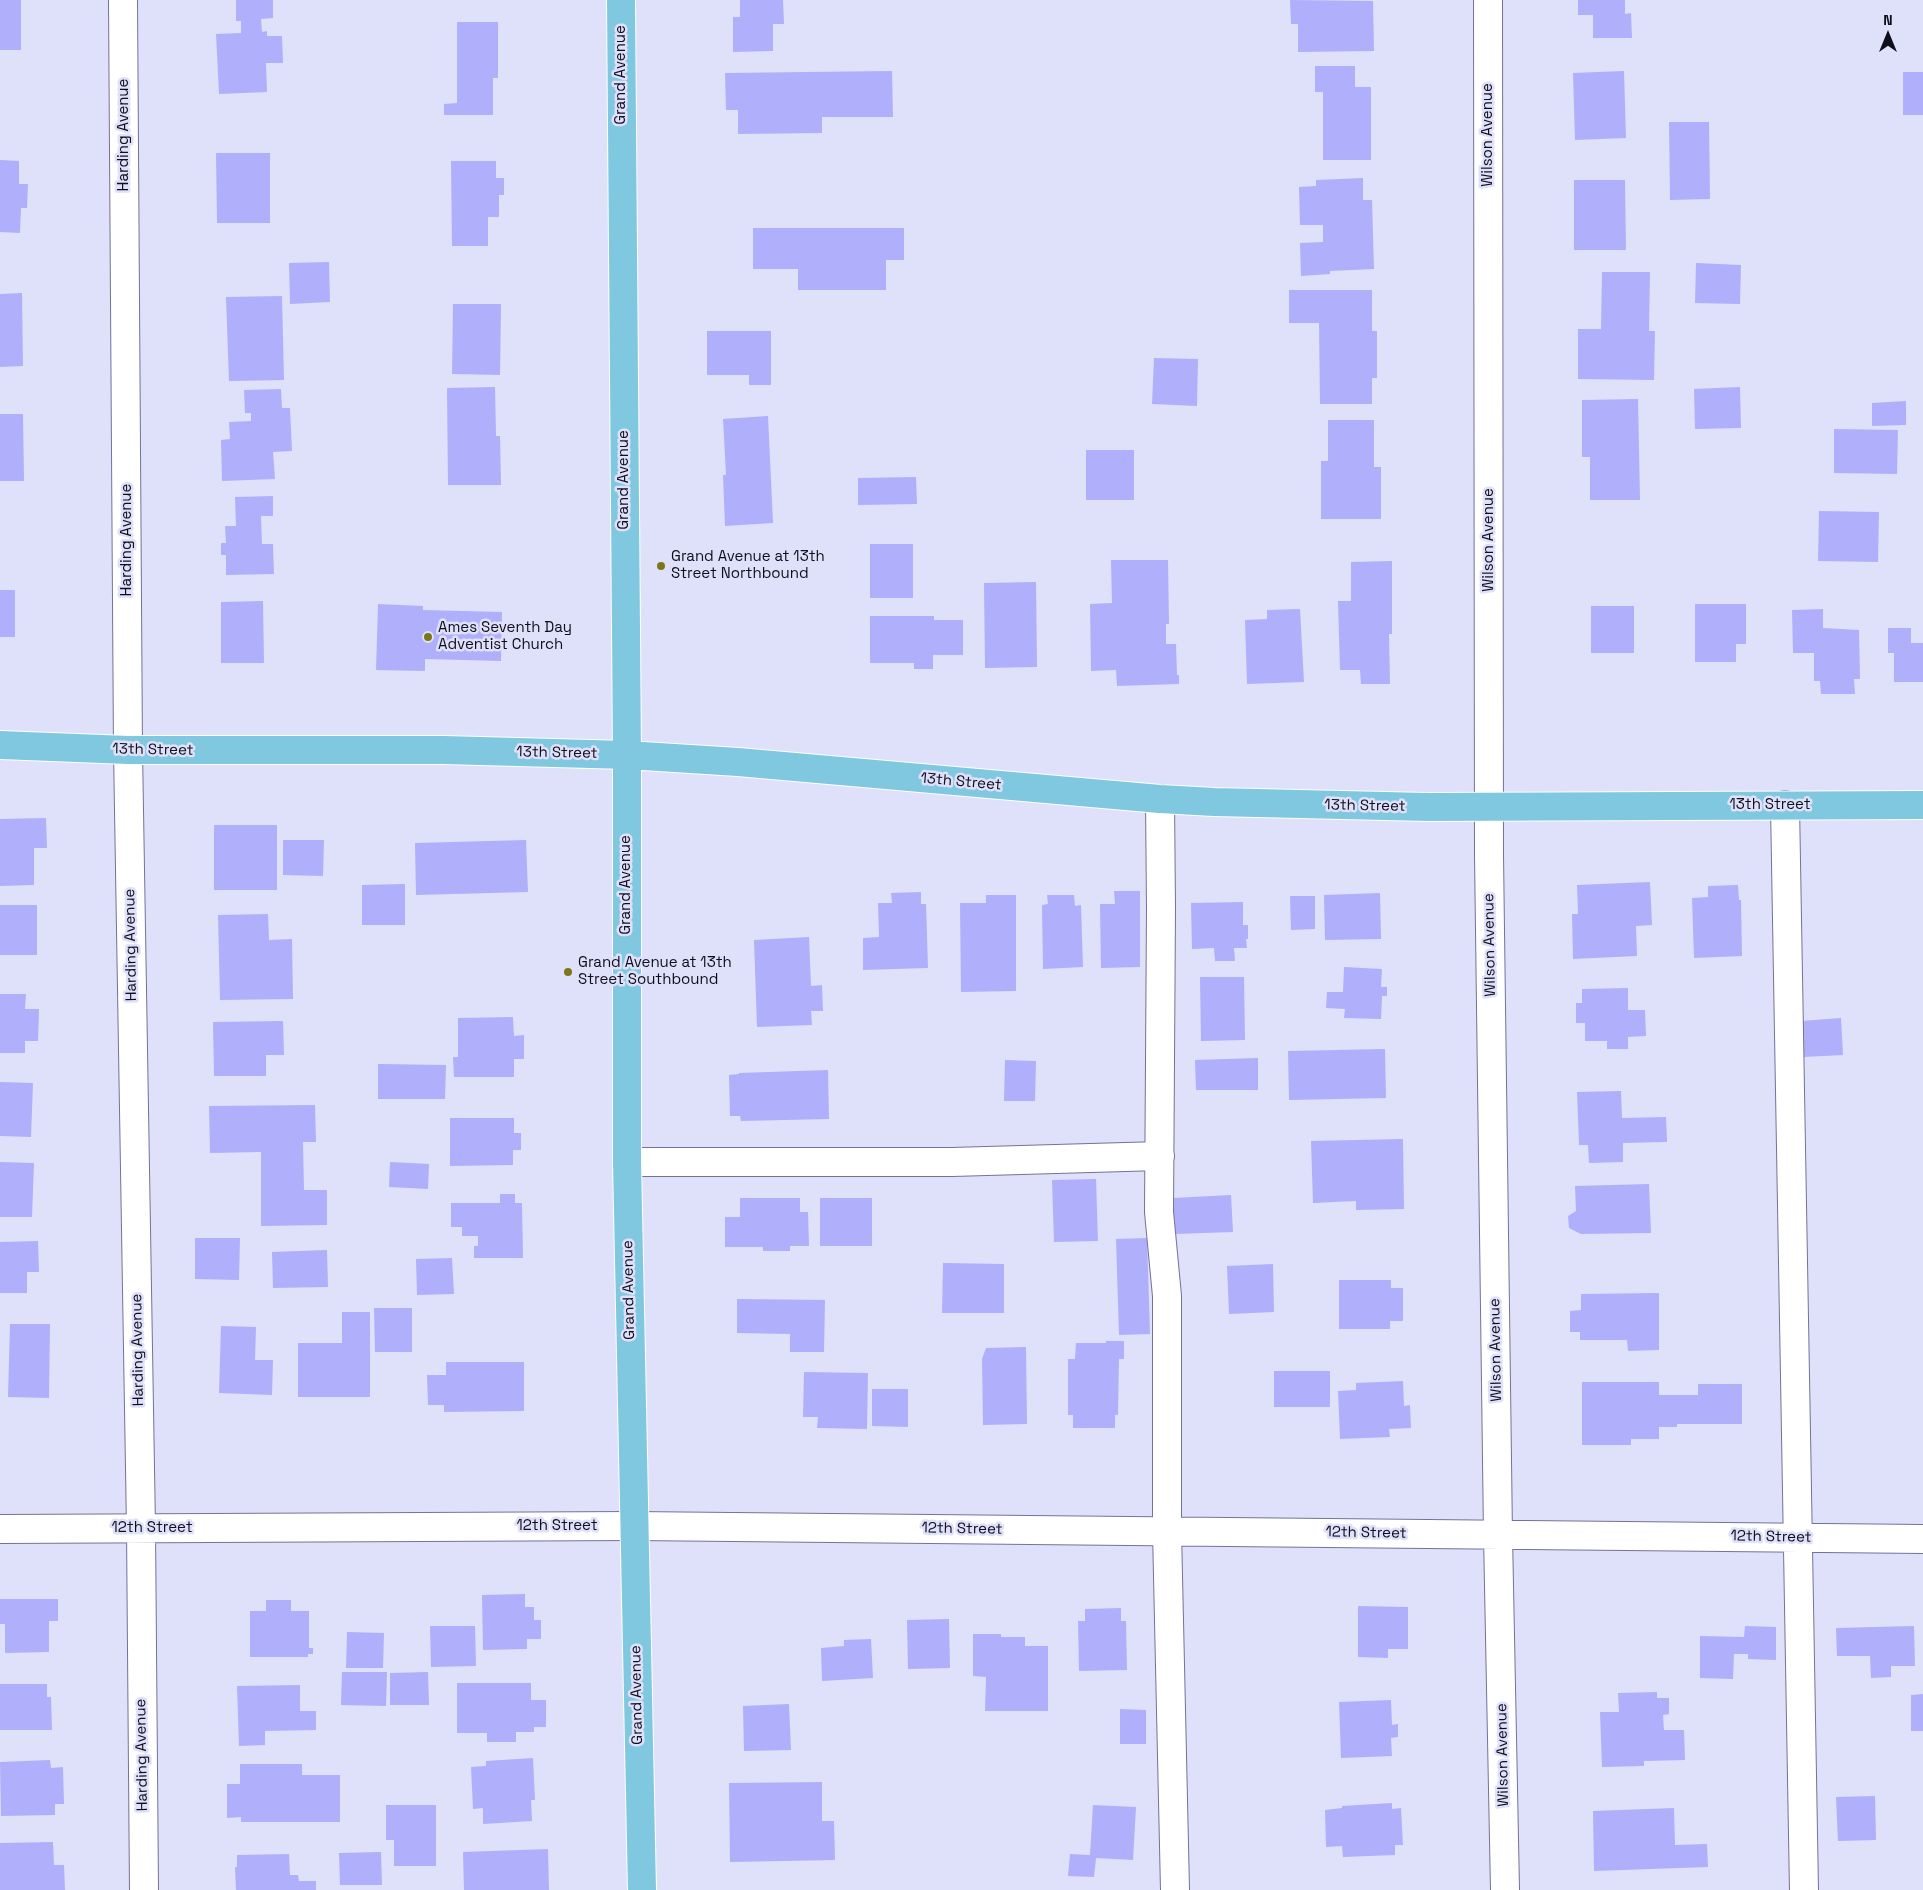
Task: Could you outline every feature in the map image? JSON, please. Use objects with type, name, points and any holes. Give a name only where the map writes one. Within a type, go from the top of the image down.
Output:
[{"type":"main road","name":"Grand Avenue","points":[[621,0],[627,1162],[642,1890]]},
{"type":"main road","name":"13th Street","points":[[0,745],[128,750],[444,750],[626,755],[738,762],[1160,799],[1277,804],[1489,807],[1923,805]]},
{"type":"street","name":"Harding Avenue","points":[[123,0],[128,750],[141,1528],[144,1890]]},
{"type":"street","name":"Wilson Avenue","points":[[1488,0],[1489,807],[1498,1535],[1505,1890]]},
{"type":"street","points":[[1160,799],[1159,1212],[1167,1296],[1167,1531],[1175,1890]]},
{"type":"street","points":[[1785,805],[1804,1890]]},
{"type":"street","points":[[627,1162],[952,1162],[1160,1156]]},
{"type":"street","name":"12th Street","points":[[0,1529],[633,1526],[1923,1539]]},
{"type":"building","points":[[0,0],[21,0],[21,50],[0,50]]},
{"type":"building","points":[[236,0],[273,0],[273,18],[261,19],[262,32],[267,31],[267,36],[282,36],[283,63],[266,63],[267,92],[219,94],[216,34],[241,33],[241,21],[236,21]]},
{"type":"building","points":[[740,0],[783,0],[784,24],[773,24],[773,51],[733,52],[733,17],[740,17]]},
{"type":"building","points":[[1290,0],[1373,1],[1374,51],[1298,52],[1298,24],[1291,24]]},
{"type":"building","points":[[1578,0],[1625,0],[1625,14],[1631,13],[1632,38],[1593,38],[1593,15],[1578,15]]},
{"type":"building","points":[[457,22],[498,22],[498,78],[493,78],[493,115],[444,115],[444,104],[457,103]]},
{"type":"building","points":[[1315,66],[1355,66],[1355,87],[1371,87],[1371,160],[1323,160],[1323,92],[1315,92]]},
{"type":"building","points":[[892,71],[893,117],[822,117],[822,133],[738,134],[738,110],[726,110],[725,73]]},
{"type":"building","points":[[1624,71],[1626,138],[1575,140],[1573,73]]},
{"type":"building","points":[[1903,72],[1923,72],[1923,115],[1903,115]]},
{"type":"building","points":[[1669,122],[1709,122],[1710,199],[1670,200]]},
{"type":"building","points":[[216,153],[270,153],[270,223],[217,223]]},
{"type":"building","points":[[0,160],[19,161],[19,184],[28,184],[27,208],[21,208],[20,233],[0,232]]},
{"type":"building","points":[[451,161],[496,161],[496,178],[504,178],[504,195],[499,195],[499,217],[488,217],[488,246],[452,246]]},
{"type":"building","points":[[1363,178],[1363,200],[1372,200],[1374,269],[1330,271],[1330,274],[1301,276],[1300,243],[1323,242],[1323,225],[1300,225],[1299,187],[1316,186],[1316,180]]},
{"type":"building","points":[[1574,180],[1625,180],[1626,250],[1574,250]]},
{"type":"building","points":[[753,228],[904,228],[904,260],[886,260],[886,290],[798,290],[798,269],[753,269]]},
{"type":"building","points":[[329,262],[330,302],[290,304],[289,263]]},
{"type":"building","points":[[1696,263],[1741,265],[1740,304],[1695,303]]},
{"type":"building","points":[[1602,272],[1650,272],[1649,331],[1655,331],[1654,380],[1578,379],[1578,329],[1601,329]]},
{"type":"building","points":[[1289,290],[1372,290],[1372,331],[1377,331],[1377,378],[1372,378],[1372,404],[1320,404],[1319,323],[1289,323]]},
{"type":"building","points":[[22,293],[23,366],[0,367],[0,294]]},
{"type":"building","points":[[282,296],[284,380],[229,381],[226,297]]},
{"type":"building","points":[[453,304],[501,304],[500,375],[452,374]]},
{"type":"building","points":[[707,331],[771,331],[771,385],[749,385],[749,375],[707,375]]},
{"type":"building","points":[[1154,358],[1198,359],[1197,406],[1152,404]]},
{"type":"building","points":[[495,387],[496,436],[500,436],[501,485],[448,485],[447,388]]},
{"type":"building","points":[[1740,387],[1741,428],[1695,429],[1694,389]]},
{"type":"building","points":[[281,389],[282,408],[290,408],[292,451],[273,452],[275,479],[222,481],[221,440],[230,439],[229,422],[251,421],[251,413],[245,413],[244,390]]},
{"type":"building","points":[[1638,399],[1640,500],[1590,500],[1590,457],[1582,457],[1582,400]]},
{"type":"building","points":[[1906,401],[1906,425],[1872,426],[1872,403]]},
{"type":"building","points":[[0,414],[23,414],[24,481],[0,481]]},
{"type":"building","points":[[768,416],[773,523],[725,526],[723,475],[726,475],[723,419]]},
{"type":"building","points":[[1328,420],[1374,420],[1374,467],[1381,467],[1381,519],[1321,519],[1321,461],[1328,461]]},
{"type":"building","points":[[1834,429],[1898,430],[1897,474],[1834,473]]},
{"type":"building","points":[[1086,450],[1134,450],[1134,500],[1086,500]]},
{"type":"building","points":[[916,477],[917,504],[858,505],[858,478]]},
{"type":"building","points":[[273,496],[273,516],[261,516],[262,544],[273,544],[274,574],[226,575],[226,555],[221,555],[221,543],[226,543],[225,526],[236,526],[235,497]]},
{"type":"building","points":[[1819,511],[1879,512],[1878,562],[1818,561]]},
{"type":"building","points":[[870,544],[913,544],[913,598],[870,598]]},
{"type":"building","points":[[1111,560],[1168,560],[1169,624],[1166,624],[1166,644],[1176,644],[1179,684],[1117,686],[1116,670],[1091,671],[1090,604],[1112,603]]},
{"type":"building","points":[[1392,561],[1392,634],[1389,634],[1390,684],[1361,684],[1360,670],[1340,670],[1338,601],[1351,601],[1351,562]]},
{"type":"building","points":[[1036,582],[1037,667],[985,668],[984,583]]},
{"type":"building","points":[[0,590],[15,590],[15,637],[0,637]]},
{"type":"building","points":[[263,601],[264,663],[221,663],[221,602]]},
{"type":"building","points":[[378,604],[423,606],[423,610],[502,612],[501,661],[425,659],[425,671],[376,670]]},
{"type":"building","points":[[1695,604],[1746,604],[1746,644],[1736,644],[1736,662],[1695,662]]},
{"type":"building","points":[[1591,606],[1634,606],[1634,653],[1591,653]]},
{"type":"building","points":[[1300,609],[1304,682],[1247,684],[1245,620],[1267,619],[1267,610]]},
{"type":"building","points":[[1823,609],[1823,628],[1859,630],[1860,679],[1854,679],[1855,694],[1821,694],[1820,681],[1814,681],[1814,653],[1793,653],[1792,610]]},
{"type":"building","points":[[870,616],[934,616],[934,620],[963,620],[963,655],[933,655],[933,669],[914,669],[914,663],[870,663]]},
{"type":"building","points":[[1888,628],[1911,628],[1911,643],[1923,643],[1923,682],[1894,682],[1894,653],[1888,653]]},
{"type":"building","points":[[46,818],[47,848],[34,848],[34,885],[0,886],[0,819]]},
{"type":"building","points":[[214,825],[277,825],[277,890],[214,890]]},
{"type":"building","points":[[283,840],[324,840],[323,876],[283,875]]},
{"type":"building","points":[[526,840],[528,892],[416,895],[415,843]]},
{"type":"building","points":[[1650,882],[1652,925],[1636,926],[1637,956],[1573,959],[1572,914],[1578,914],[1577,885]]},
{"type":"building","points":[[405,884],[405,925],[362,925],[362,885]]},
{"type":"building","points":[[1738,885],[1739,900],[1741,900],[1742,956],[1694,958],[1692,898],[1708,897],[1708,886]]},
{"type":"building","points":[[1114,891],[1140,891],[1140,967],[1101,968],[1100,904],[1115,904]]},
{"type":"building","points":[[921,892],[921,904],[926,904],[928,968],[863,970],[863,938],[879,937],[878,903],[892,903],[891,893]]},
{"type":"building","points":[[1380,893],[1381,939],[1325,940],[1324,895]]},
{"type":"building","points":[[986,895],[1016,895],[1016,991],[961,992],[960,903],[986,903]]},
{"type":"building","points":[[1047,895],[1074,895],[1075,906],[1081,905],[1083,967],[1043,969],[1042,905],[1048,904]]},
{"type":"building","points":[[1290,896],[1315,896],[1315,929],[1291,930]]},
{"type":"building","points":[[1243,902],[1243,925],[1248,925],[1247,948],[1234,948],[1235,961],[1215,961],[1214,948],[1192,949],[1191,903]]},
{"type":"building","points":[[0,905],[37,905],[37,955],[0,955]]},
{"type":"building","points":[[268,914],[269,940],[292,939],[293,999],[220,1000],[218,915]]},
{"type":"building","points":[[809,937],[811,986],[822,985],[823,1011],[811,1011],[812,1025],[757,1027],[754,940]]},
{"type":"building","points":[[1344,967],[1382,969],[1381,987],[1387,987],[1387,996],[1382,996],[1381,1019],[1344,1018],[1345,1009],[1326,1008],[1327,992],[1343,992]]},
{"type":"building","points":[[1200,977],[1244,977],[1245,1040],[1201,1041]]},
{"type":"building","points":[[1628,988],[1628,1010],[1645,1010],[1646,1036],[1628,1037],[1628,1049],[1607,1049],[1607,1041],[1585,1041],[1585,1023],[1576,1023],[1576,1003],[1582,1003],[1582,989]]},
{"type":"building","points":[[0,994],[26,994],[25,1009],[39,1009],[38,1041],[25,1041],[25,1053],[0,1053]]},
{"type":"building","points":[[513,1017],[514,1036],[524,1035],[524,1059],[514,1059],[514,1077],[454,1077],[453,1057],[458,1057],[458,1018]]},
{"type":"building","points":[[1841,1018],[1843,1055],[1803,1057],[1801,1021]]},
{"type":"building","points":[[283,1021],[284,1055],[266,1055],[266,1076],[214,1076],[213,1022]]},
{"type":"building","points":[[1385,1049],[1386,1098],[1289,1100],[1288,1051]]},
{"type":"building","points":[[1258,1058],[1258,1090],[1196,1090],[1195,1060]]},
{"type":"building","points":[[1005,1060],[1036,1061],[1035,1101],[1004,1101]]},
{"type":"building","points":[[378,1064],[446,1065],[445,1099],[378,1099]]},
{"type":"building","points":[[828,1070],[829,1119],[741,1121],[740,1116],[730,1116],[729,1075]]},
{"type":"building","points":[[0,1082],[33,1083],[31,1137],[0,1136]]},
{"type":"building","points":[[1621,1091],[1622,1118],[1666,1117],[1667,1142],[1623,1143],[1623,1162],[1589,1163],[1588,1145],[1579,1145],[1577,1092]]},
{"type":"building","points":[[315,1105],[316,1142],[303,1142],[304,1190],[327,1190],[327,1225],[261,1226],[261,1152],[210,1153],[209,1106]]},
{"type":"building","points":[[450,1118],[514,1118],[514,1133],[521,1133],[521,1150],[513,1150],[513,1165],[450,1166]]},
{"type":"building","points":[[1403,1139],[1404,1209],[1356,1210],[1356,1201],[1313,1203],[1311,1141]]},
{"type":"building","points":[[0,1162],[34,1163],[32,1217],[0,1217]]},
{"type":"building","points":[[390,1162],[429,1164],[428,1189],[389,1187]]},
{"type":"building","points":[[1096,1179],[1098,1241],[1054,1242],[1052,1180]]},
{"type":"building","points":[[1649,1184],[1651,1233],[1581,1234],[1569,1228],[1568,1216],[1576,1211],[1575,1186]]},
{"type":"building","points":[[500,1194],[515,1194],[515,1203],[522,1203],[523,1258],[474,1258],[474,1246],[478,1246],[478,1236],[462,1236],[462,1227],[451,1227],[451,1203],[500,1203]]},
{"type":"building","points":[[1231,1195],[1233,1232],[1175,1234],[1173,1198]]},
{"type":"building","points":[[740,1198],[800,1198],[800,1212],[808,1212],[809,1246],[790,1246],[790,1251],[763,1251],[763,1247],[725,1247],[725,1217],[740,1217]]},
{"type":"building","points":[[820,1198],[872,1198],[872,1246],[820,1246]]},
{"type":"building","points":[[195,1238],[240,1238],[239,1280],[195,1279]]},
{"type":"building","points":[[1147,1238],[1150,1334],[1119,1335],[1116,1239]]},
{"type":"building","points":[[38,1241],[39,1272],[27,1272],[27,1293],[0,1293],[0,1242]]},
{"type":"building","points":[[327,1250],[328,1287],[273,1288],[272,1252]]},
{"type":"building","points":[[452,1258],[454,1294],[417,1295],[416,1259]]},
{"type":"building","points":[[943,1263],[1004,1264],[1004,1313],[942,1313]]},
{"type":"building","points":[[1273,1264],[1274,1312],[1229,1314],[1227,1266]]},
{"type":"building","points":[[1339,1280],[1391,1280],[1391,1288],[1403,1288],[1403,1321],[1390,1321],[1390,1329],[1339,1329]]},
{"type":"building","points":[[1659,1293],[1659,1350],[1628,1351],[1627,1340],[1580,1340],[1580,1332],[1570,1332],[1570,1311],[1581,1310],[1581,1294]]},
{"type":"building","points":[[737,1299],[825,1300],[824,1352],[790,1352],[790,1334],[737,1333]]},
{"type":"building","points":[[374,1308],[412,1308],[412,1352],[375,1352]]},
{"type":"building","points":[[342,1312],[370,1312],[370,1397],[298,1397],[298,1343],[342,1343]]},
{"type":"building","points":[[10,1324],[50,1324],[49,1398],[8,1397]]},
{"type":"building","points":[[221,1326],[256,1327],[255,1360],[273,1360],[272,1395],[219,1393]]},
{"type":"building","points":[[1106,1341],[1124,1341],[1124,1359],[1119,1359],[1118,1415],[1115,1415],[1115,1428],[1073,1428],[1073,1415],[1068,1415],[1068,1359],[1075,1359],[1076,1343],[1106,1343]]},
{"type":"building","points":[[1026,1347],[1027,1424],[983,1425],[982,1359],[986,1348]]},
{"type":"building","points":[[446,1362],[524,1362],[524,1411],[444,1412],[444,1405],[428,1405],[427,1375],[446,1375]]},
{"type":"building","points":[[1274,1371],[1330,1371],[1330,1407],[1274,1407]]},
{"type":"building","points":[[804,1372],[868,1373],[867,1429],[817,1428],[818,1417],[803,1417]]},
{"type":"building","points":[[1403,1381],[1404,1406],[1410,1405],[1411,1428],[1389,1429],[1390,1437],[1340,1439],[1338,1391],[1356,1390],[1356,1383]]},
{"type":"building","points":[[1582,1382],[1659,1382],[1659,1395],[1698,1395],[1698,1384],[1742,1384],[1742,1424],[1677,1424],[1677,1427],[1659,1427],[1659,1439],[1631,1439],[1631,1445],[1582,1445]]},
{"type":"building","points":[[872,1389],[908,1389],[908,1427],[872,1426]]},
{"type":"building","points":[[525,1594],[525,1607],[534,1607],[534,1620],[541,1620],[541,1639],[527,1639],[527,1649],[483,1650],[482,1595]]},
{"type":"building","points":[[0,1599],[58,1599],[58,1621],[49,1621],[49,1652],[5,1653],[5,1624],[0,1624]]},
{"type":"building","points":[[266,1600],[291,1600],[291,1611],[309,1611],[309,1648],[313,1648],[313,1654],[308,1654],[308,1657],[250,1657],[250,1611],[266,1611]]},
{"type":"building","points":[[1358,1606],[1408,1607],[1408,1649],[1388,1649],[1388,1658],[1358,1657]]},
{"type":"building","points":[[1121,1608],[1121,1621],[1126,1621],[1127,1670],[1079,1671],[1078,1621],[1085,1621],[1085,1609]]},
{"type":"building","points":[[949,1619],[950,1668],[908,1669],[907,1620]]},
{"type":"building","points":[[430,1626],[475,1626],[476,1666],[431,1667]]},
{"type":"building","points":[[1745,1626],[1776,1627],[1776,1660],[1748,1659],[1748,1654],[1734,1654],[1733,1679],[1700,1678],[1700,1636],[1744,1637]]},
{"type":"building","points":[[1914,1626],[1915,1666],[1891,1666],[1891,1677],[1871,1678],[1870,1656],[1837,1656],[1836,1628]]},
{"type":"building","points":[[347,1632],[384,1633],[383,1668],[346,1668]]},
{"type":"building","points":[[973,1634],[1001,1634],[1001,1637],[1025,1637],[1025,1646],[1048,1646],[1048,1711],[985,1711],[986,1677],[973,1676]]},
{"type":"building","points":[[871,1639],[873,1678],[822,1681],[821,1648],[844,1646],[844,1640]]},
{"type":"building","points":[[342,1672],[387,1672],[386,1706],[341,1705]]},
{"type":"building","points":[[428,1672],[429,1705],[390,1705],[390,1673]]},
{"type":"building","points":[[457,1683],[531,1683],[531,1700],[546,1700],[546,1727],[534,1727],[534,1732],[516,1732],[516,1742],[487,1742],[487,1733],[457,1733]]},
{"type":"building","points":[[0,1684],[47,1684],[47,1697],[51,1697],[52,1730],[0,1730]]},
{"type":"building","points":[[300,1685],[300,1711],[316,1711],[316,1730],[265,1731],[265,1745],[239,1746],[237,1686]]},
{"type":"building","points":[[1657,1692],[1657,1698],[1669,1698],[1669,1714],[1663,1715],[1664,1730],[1684,1730],[1685,1760],[1644,1761],[1644,1766],[1602,1767],[1600,1712],[1619,1712],[1618,1693]]},
{"type":"building","points":[[1923,1694],[1923,1731],[1911,1731],[1911,1695]]},
{"type":"building","points":[[1391,1700],[1392,1725],[1398,1724],[1398,1737],[1391,1738],[1392,1756],[1341,1758],[1339,1702]]},
{"type":"building","points":[[789,1704],[791,1750],[744,1751],[743,1706]]},
{"type":"building","points":[[1120,1709],[1146,1710],[1146,1744],[1120,1744]]},
{"type":"building","points":[[533,1758],[535,1800],[531,1800],[532,1821],[483,1824],[483,1808],[473,1809],[471,1767],[486,1766],[486,1761]]},
{"type":"building","points":[[50,1760],[51,1768],[63,1767],[64,1804],[55,1804],[55,1815],[1,1816],[0,1762]]},
{"type":"building","points":[[240,1764],[302,1764],[302,1775],[340,1775],[340,1822],[241,1822],[241,1817],[227,1818],[227,1784],[240,1784]]},
{"type":"building","points":[[822,1782],[822,1821],[834,1821],[835,1860],[730,1862],[729,1783]]},
{"type":"building","points":[[1875,1796],[1876,1840],[1838,1841],[1836,1797]]},
{"type":"building","points":[[1392,1803],[1392,1809],[1401,1808],[1403,1845],[1395,1845],[1395,1855],[1343,1857],[1342,1846],[1326,1847],[1325,1810],[1342,1808],[1342,1806]]},
{"type":"building","points":[[386,1805],[436,1805],[436,1866],[394,1866],[394,1840],[386,1840]]},
{"type":"building","points":[[1093,1805],[1136,1807],[1133,1860],[1096,1858],[1094,1877],[1068,1876],[1070,1854],[1090,1855]]},
{"type":"building","points":[[1674,1808],[1675,1845],[1707,1844],[1708,1867],[1594,1871],[1593,1811]]},
{"type":"building","points":[[53,1842],[54,1865],[64,1865],[65,1890],[0,1890],[0,1843]]},
{"type":"building","points":[[548,1849],[549,1890],[464,1890],[463,1852]]},
{"type":"building","points":[[381,1852],[382,1885],[340,1885],[339,1853]]},
{"type":"building","points":[[289,1854],[290,1875],[298,1875],[299,1881],[316,1881],[316,1890],[236,1890],[235,1867],[237,1867],[237,1855]]},
{"type":"place","name":"Grand Avenue at 13th Street Northbound","points":[[661,566]]},
{"type":"place","name":"Ames Seventh Day Adventist Church","points":[[428,637]]},
{"type":"place","name":"Grand Avenue at 13th Street Southbound","points":[[568,972]]}]
